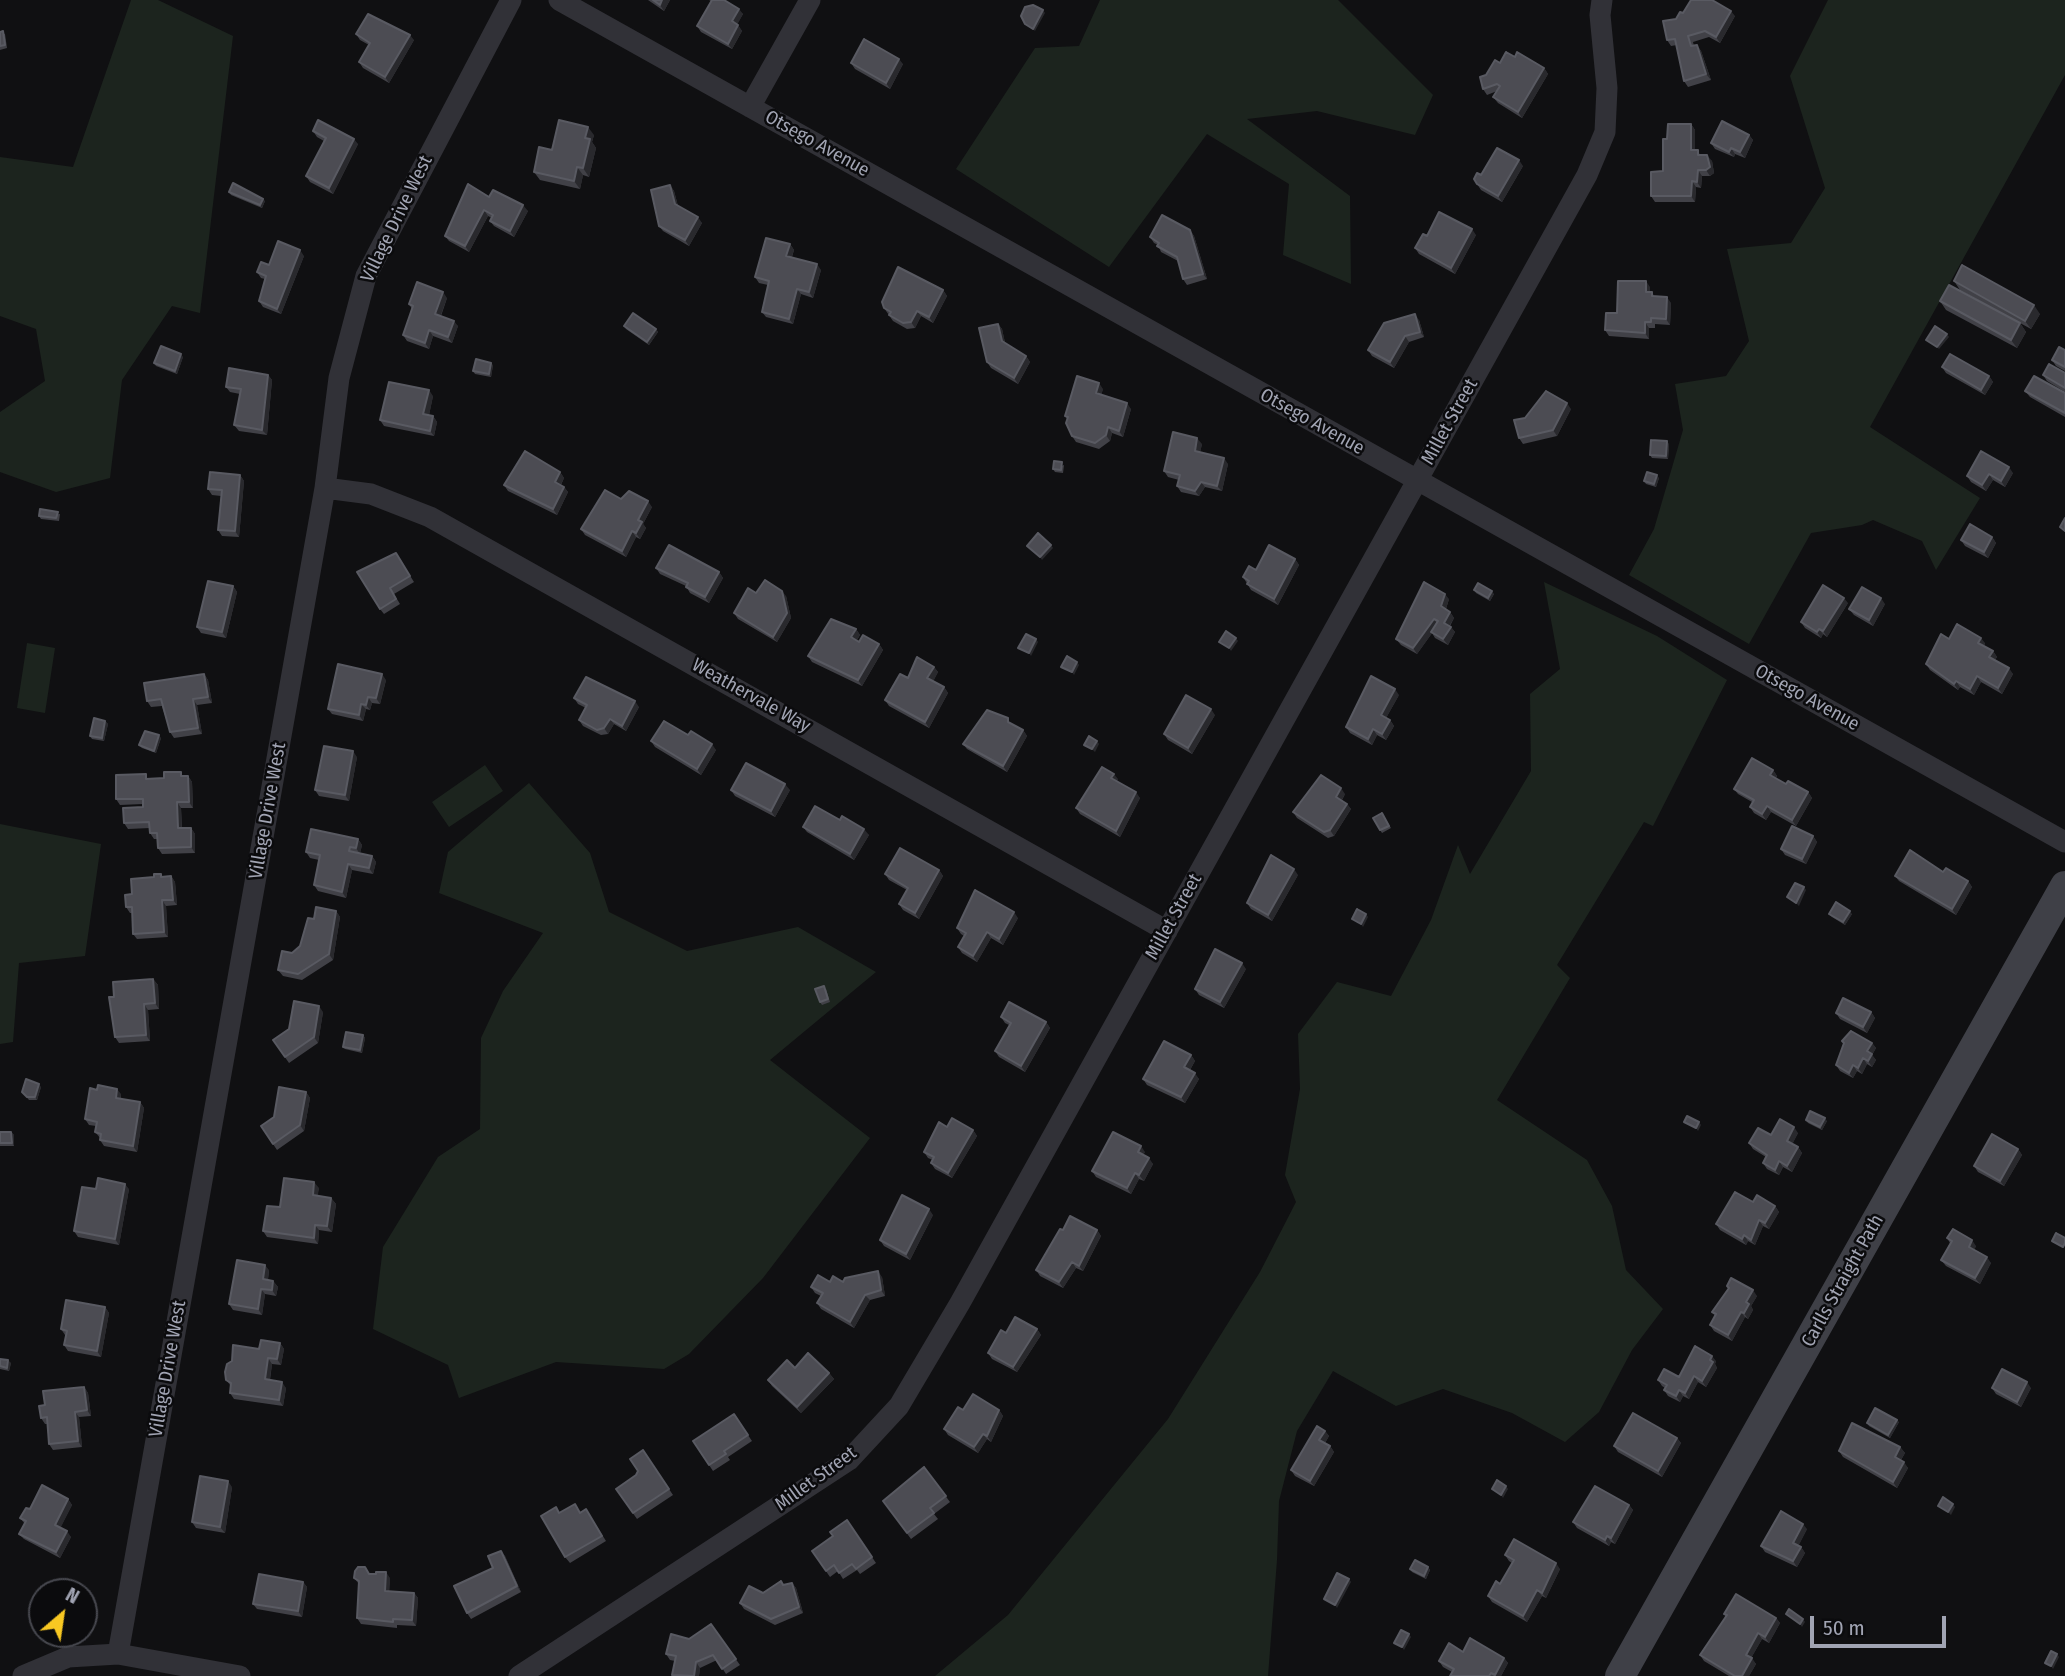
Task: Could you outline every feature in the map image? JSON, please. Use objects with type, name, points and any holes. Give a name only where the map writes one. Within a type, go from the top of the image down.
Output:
[{"type":"street","name":"Village Drive West","points":[[118,1654],[325,488],[340,378],[366,276],[511,0]]},
{"type":"street","name":"Otsego Avenue","points":[[559,0],[2065,842]]},
{"type":"street","points":[[750,107],[810,0]]},
{"type":"street","name":"Millet Street","points":[[519,1676],[849,1460],[899,1405],[1557,233],[1587,175],[1605,132],[1607,88],[1600,15],[1602,0]]},
{"type":"street","name":"Weathervale Way","points":[[325,488],[371,494],[442,524],[1167,930]]},
{"type":"street","name":"Carlls Straight Path","points":[[1620,1676],[2065,886]]},
{"type":"street","points":[[23,1676],[68,1657],[118,1654],[240,1676]]},
{"type":"shaded area","points":[[131,0],[158,0],[233,36],[200,313],[172,306],[122,380],[110,478],[56,492],[0,472],[0,412],[45,381],[36,329],[0,316],[0,157],[73,167]]},
{"type":"shaded area","points":[[1100,0],[1338,0],[1433,95],[1415,135],[1317,111],[1247,119],[1350,196],[1351,284],[1283,255],[1289,184],[1207,134],[1109,267],[956,169],[1035,48],[1079,46]]},
{"type":"shaded area","points":[[1828,0],[2065,0],[2065,75],[1870,427],[1980,498],[1936,570],[1922,541],[1873,520],[1862,525],[1811,533],[1749,644],[1629,575],[1654,529],[1683,430],[1675,384],[1726,376],[1749,341],[1727,249],[1791,243],[1825,188],[1790,76]]},
{"type":"shaded area","points":[[1544,582],[1657,636],[1727,680],[1653,826],[1644,822],[1557,965],[1570,978],[1497,1100],[1587,1160],[1612,1206],[1626,1270],[1663,1309],[1632,1350],[1599,1412],[1565,1442],[1512,1413],[1443,1389],[1396,1406],[1333,1371],[1297,1431],[1279,1501],[1268,1676],[935,1676],[1008,1615],[1168,1419],[1260,1272],[1296,1202],[1285,1175],[1300,1089],[1298,1034],[1337,982],[1391,996],[1431,920],[1458,845],[1470,874],[1531,771],[1530,694],[1560,669]]},
{"type":"shaded area","points":[[27,643],[55,648],[45,713],[17,708]]},
{"type":"shaded area","points":[[485,765],[503,791],[449,827],[432,802]]},
{"type":"shaded area","points":[[529,783],[590,853],[609,912],[687,951],[798,927],[876,972],[770,1060],[870,1138],[763,1278],[689,1354],[664,1369],[556,1362],[459,1398],[448,1365],[373,1329],[383,1247],[438,1157],[480,1129],[481,1038],[503,991],[543,933],[439,893],[448,852]]},
{"type":"shaded area","points":[[0,824],[101,844],[85,956],[19,963],[13,1042],[0,1044]]},
{"type":"building","points":[[712,0],[724,0],[739,9],[732,21],[738,25],[728,44],[697,26]]},
{"type":"building","points":[[1691,0],[1712,0],[1731,11],[1716,37],[1705,31],[1688,36],[1691,46],[1697,45],[1706,74],[1684,81],[1675,39],[1667,40],[1663,21],[1676,19]]},
{"type":"building","points":[[1033,5],[1043,10],[1033,29],[1025,24],[1021,16],[1025,7]]},
{"type":"building","points":[[368,14],[410,35],[385,77],[359,62],[370,43],[356,34]]},
{"type":"building","points":[[3,31],[5,45],[0,46],[0,32]]},
{"type":"building","points":[[864,39],[899,59],[886,83],[851,63]]},
{"type":"building","points":[[1506,52],[1515,57],[1517,52],[1544,68],[1518,112],[1493,97],[1500,86],[1497,84],[1483,89],[1480,77],[1486,75],[1495,60],[1500,63]]},
{"type":"building","points":[[318,120],[354,139],[329,188],[306,176],[326,138],[313,131]]},
{"type":"building","points":[[559,120],[588,127],[585,138],[590,139],[583,168],[577,167],[574,181],[534,172],[539,147],[552,150]]},
{"type":"building","points":[[1722,121],[1749,135],[1740,152],[1731,148],[1729,152],[1711,143]]},
{"type":"building","points":[[1668,124],[1691,124],[1691,150],[1698,150],[1698,155],[1707,155],[1710,167],[1698,170],[1697,182],[1692,181],[1691,196],[1651,196],[1651,172],[1663,171],[1663,139],[1667,139]]},
{"type":"building","points":[[1497,148],[1519,160],[1498,196],[1477,184],[1474,179],[1477,173],[1481,175]]},
{"type":"building","points":[[233,183],[263,199],[260,205],[229,192]]},
{"type":"building","points":[[468,184],[489,197],[493,190],[523,205],[510,231],[490,221],[493,215],[484,210],[465,246],[445,236]]},
{"type":"building","points":[[670,185],[675,204],[698,217],[685,240],[659,226],[651,190]]},
{"type":"building","points":[[1439,212],[1472,229],[1451,268],[1415,248],[1423,234],[1427,236]]},
{"type":"building","points":[[1162,215],[1190,230],[1203,274],[1183,279],[1177,257],[1157,246],[1159,243],[1150,237]]},
{"type":"building","points":[[766,238],[790,244],[786,256],[817,264],[809,292],[797,289],[789,319],[762,312],[769,281],[755,277]]},
{"type":"building","points":[[278,241],[300,250],[277,309],[259,301],[266,276],[257,272],[261,262],[269,265]]},
{"type":"building","points":[[1962,265],[2034,305],[2025,321],[1954,281]]},
{"type":"building","points":[[898,267],[943,290],[929,317],[917,311],[911,322],[903,323],[889,315],[891,312],[884,308],[882,302]]},
{"type":"building","points":[[1618,281],[1646,281],[1646,292],[1652,292],[1652,296],[1667,297],[1666,319],[1651,318],[1651,322],[1645,322],[1645,333],[1605,330],[1606,313],[1617,313]]},
{"type":"building","points":[[417,282],[443,292],[435,314],[454,321],[448,337],[429,330],[425,343],[403,335],[413,306],[409,304]]},
{"type":"building","points":[[1949,285],[2020,323],[2011,340],[1940,301]]},
{"type":"building","points":[[633,313],[656,329],[647,342],[624,326]]},
{"type":"building","points":[[1415,314],[1420,332],[1405,336],[1390,362],[1368,350],[1384,323]]},
{"type":"building","points":[[998,324],[1002,341],[1026,356],[1014,378],[987,362],[979,328]]},
{"type":"building","points":[[1935,326],[1947,334],[1937,347],[1926,340]]},
{"type":"building","points":[[161,346],[181,354],[175,371],[154,363]]},
{"type":"building","points":[[2059,347],[2065,350],[2065,367],[2052,360]]},
{"type":"building","points":[[1950,354],[1989,376],[1981,390],[1942,367]]},
{"type":"building","points":[[476,359],[491,363],[489,374],[473,371]]},
{"type":"building","points":[[2049,364],[2065,373],[2065,388],[2043,375]]},
{"type":"building","points":[[229,368],[268,375],[262,430],[234,425],[241,389],[226,387]]},
{"type":"building","points":[[1077,376],[1099,383],[1096,393],[1127,403],[1119,431],[1108,427],[1106,435],[1095,443],[1072,436],[1066,423],[1068,417],[1065,416]]},
{"type":"building","points":[[2034,376],[2065,393],[2065,413],[2025,391]]},
{"type":"building","points":[[389,382],[429,390],[423,414],[433,416],[430,431],[380,420]]},
{"type":"building","points":[[1546,391],[1567,403],[1553,430],[1519,438],[1514,420],[1525,418]]},
{"type":"building","points":[[1173,432],[1197,438],[1195,451],[1224,458],[1217,486],[1201,482],[1195,491],[1177,486],[1180,475],[1164,471]]},
{"type":"building","points":[[1651,440],[1667,441],[1666,456],[1650,455]]},
{"type":"building","points":[[525,451],[560,472],[555,482],[564,487],[553,509],[504,485]]},
{"type":"building","points":[[1981,451],[2009,467],[2001,481],[1989,474],[1982,485],[1967,476]]},
{"type":"building","points":[[1054,461],[1062,462],[1061,470],[1053,469]]},
{"type":"building","points":[[210,472],[240,475],[235,531],[218,530],[222,490],[208,489]]},
{"type":"building","points":[[1647,472],[1657,475],[1654,484],[1644,481]]},
{"type":"building","points":[[605,490],[621,499],[629,491],[648,501],[638,520],[642,522],[636,533],[632,531],[622,551],[581,529]]},
{"type":"building","points":[[40,509],[58,512],[56,518],[39,516]]},
{"type":"building","points":[[2065,518],[2065,531],[2060,527]]},
{"type":"building","points":[[1970,524],[1992,537],[1984,552],[1961,540]]},
{"type":"building","points":[[1038,533],[1051,545],[1040,557],[1027,546]]},
{"type":"building","points":[[669,545],[719,572],[705,597],[686,587],[688,583],[656,568]]},
{"type":"building","points":[[1269,545],[1295,559],[1274,599],[1247,584],[1249,581],[1243,577],[1249,566],[1256,570]]},
{"type":"building","points":[[396,553],[410,576],[390,588],[396,599],[380,609],[357,572]]},
{"type":"building","points":[[765,580],[782,591],[787,613],[773,637],[734,613],[748,588],[756,593]]},
{"type":"building","points":[[208,581],[233,586],[222,632],[197,627]]},
{"type":"building","points":[[1424,582],[1445,594],[1441,606],[1450,612],[1444,623],[1451,627],[1443,639],[1431,632],[1438,621],[1434,619],[1413,648],[1396,639]]},
{"type":"building","points":[[1478,583],[1492,591],[1488,598],[1474,590]]},
{"type":"building","points":[[1823,585],[1844,598],[1823,631],[1819,629],[1817,632],[1801,622]]},
{"type":"building","points":[[1862,587],[1881,598],[1869,620],[1849,609]]},
{"type":"building","points":[[831,619],[856,629],[851,637],[859,642],[863,635],[879,644],[858,680],[808,656]]},
{"type":"building","points":[[1957,624],[1981,638],[1978,643],[1993,651],[1989,657],[2009,668],[1998,688],[1977,676],[1970,689],[1956,681],[1954,684],[1926,664],[1941,634],[1949,639]]},
{"type":"building","points":[[1226,631],[1236,638],[1229,648],[1219,642]]},
{"type":"building","points":[[1026,634],[1036,639],[1029,653],[1018,648]]},
{"type":"building","points":[[1067,656],[1077,662],[1072,672],[1061,667]]},
{"type":"building","points":[[917,657],[934,667],[927,678],[944,687],[925,722],[885,700],[900,674],[908,678]]},
{"type":"building","points":[[338,664],[382,674],[376,698],[368,697],[366,705],[361,704],[359,715],[328,709]]},
{"type":"building","points":[[204,674],[208,697],[193,699],[198,728],[170,732],[161,699],[147,701],[144,683]]},
{"type":"building","points":[[1371,676],[1395,689],[1381,715],[1390,720],[1382,734],[1373,729],[1368,739],[1346,727]]},
{"type":"building","points":[[586,677],[635,701],[622,726],[610,719],[604,728],[597,730],[579,720],[587,705],[574,698]]},
{"type":"building","points":[[1186,695],[1211,709],[1188,748],[1164,734]]},
{"type":"building","points":[[987,710],[1008,718],[1008,722],[1023,730],[1003,766],[963,744]]},
{"type":"building","points":[[94,718],[105,721],[102,738],[90,736]]},
{"type":"building","points":[[664,721],[688,735],[691,731],[712,744],[697,769],[651,741]]},
{"type":"building","points":[[145,731],[159,735],[154,751],[139,745]]},
{"type":"building","points":[[1089,736],[1097,741],[1092,749],[1084,745]]},
{"type":"building","points":[[324,746],[353,751],[345,795],[315,790]]},
{"type":"building","points":[[1752,758],[1773,770],[1770,775],[1808,792],[1792,820],[1767,806],[1762,814],[1750,807],[1754,800],[1734,789]]},
{"type":"building","points":[[746,763],[785,784],[771,811],[731,790]]},
{"type":"building","points":[[1102,767],[1114,774],[1111,778],[1136,792],[1116,831],[1076,808]]},
{"type":"building","points":[[164,772],[181,772],[181,776],[188,776],[189,802],[177,802],[178,828],[191,828],[191,847],[158,848],[157,833],[150,833],[149,822],[124,823],[123,808],[143,807],[143,799],[116,799],[116,775],[146,774],[146,779],[164,778]]},
{"type":"building","points":[[1321,775],[1341,788],[1336,797],[1347,804],[1330,830],[1324,832],[1293,812]]},
{"type":"building","points":[[815,806],[840,820],[842,816],[864,829],[850,854],[803,827]]},
{"type":"building","points":[[1382,813],[1389,826],[1380,830],[1373,818]]},
{"type":"building","points":[[1792,826],[1813,836],[1802,859],[1781,849]]},
{"type":"building","points":[[311,829],[358,839],[356,848],[350,847],[349,851],[372,856],[369,868],[348,864],[342,892],[314,885],[320,855],[306,852]]},
{"type":"building","points":[[900,848],[939,870],[915,913],[899,904],[908,888],[885,874]]},
{"type":"building","points":[[1910,850],[1943,872],[1946,868],[1968,881],[1952,909],[1895,876]]},
{"type":"building","points":[[1271,855],[1294,869],[1268,915],[1247,903]]},
{"type":"building","points":[[154,874],[161,874],[161,877],[171,876],[173,900],[162,900],[164,932],[133,934],[132,907],[126,907],[125,895],[132,894],[131,879],[154,877]]},
{"type":"building","points":[[1795,883],[1804,887],[1796,903],[1787,897]]},
{"type":"building","points":[[975,890],[1014,912],[999,939],[987,932],[973,956],[958,947],[966,933],[957,928]]},
{"type":"building","points":[[1836,902],[1850,911],[1843,922],[1829,914]]},
{"type":"building","points":[[316,907],[336,911],[329,954],[298,974],[278,970],[282,951],[292,953],[300,946],[308,918],[314,919]]},
{"type":"building","points":[[1357,909],[1366,914],[1361,924],[1352,919]]},
{"type":"building","points":[[1215,949],[1242,963],[1220,1002],[1195,989]]},
{"type":"building","points":[[153,979],[155,1003],[144,1004],[146,1035],[115,1037],[109,997],[114,997],[113,982]]},
{"type":"building","points":[[824,986],[828,999],[820,1002],[815,989]]},
{"type":"building","points":[[1843,998],[1871,1012],[1863,1027],[1836,1013]]},
{"type":"building","points":[[294,1001],[319,1006],[314,1037],[285,1057],[273,1040],[289,1029]]},
{"type":"building","points":[[1009,1002],[1046,1022],[1021,1066],[995,1051],[1011,1023],[1001,1017]]},
{"type":"building","points":[[1851,1031],[1872,1043],[1867,1051],[1872,1054],[1868,1061],[1863,1058],[1858,1068],[1853,1065],[1849,1073],[1836,1065],[1844,1043],[1842,1041]]},
{"type":"building","points":[[346,1032],[363,1035],[360,1050],[343,1047]]},
{"type":"building","points":[[1164,1041],[1191,1055],[1184,1067],[1195,1073],[1181,1097],[1143,1079]]},
{"type":"building","points":[[26,1079],[39,1084],[35,1097],[27,1097],[22,1092]]},
{"type":"building","points":[[98,1085],[117,1089],[116,1098],[140,1102],[133,1146],[100,1140],[101,1134],[95,1132],[97,1122],[85,1119],[90,1088],[97,1090]]},
{"type":"building","points":[[279,1087],[306,1092],[300,1125],[273,1144],[261,1126],[274,1117]]},
{"type":"building","points":[[1810,1111],[1825,1118],[1820,1127],[1806,1120]]},
{"type":"building","points":[[1687,1116],[1699,1122],[1696,1128],[1684,1122]]},
{"type":"building","points":[[952,1118],[973,1130],[948,1173],[931,1163],[934,1157],[924,1152],[939,1122],[947,1127]]},
{"type":"building","points":[[1780,1119],[1794,1127],[1787,1141],[1798,1147],[1787,1166],[1779,1161],[1775,1170],[1763,1163],[1767,1155],[1749,1143],[1758,1128],[1771,1135]]},
{"type":"building","points":[[0,1132],[11,1132],[12,1143],[0,1143]]},
{"type":"building","points":[[1113,1132],[1141,1146],[1138,1152],[1149,1158],[1139,1175],[1135,1173],[1127,1188],[1092,1171]]},
{"type":"building","points":[[1992,1134],[2018,1149],[2000,1181],[1974,1166]]},
{"type":"building","points":[[98,1178],[125,1184],[115,1239],[74,1231],[82,1187],[96,1189]]},
{"type":"building","points":[[284,1178],[314,1182],[313,1195],[331,1198],[327,1226],[315,1225],[314,1238],[263,1231],[267,1206],[280,1207]]},
{"type":"building","points":[[1735,1192],[1753,1202],[1757,1195],[1775,1206],[1765,1223],[1759,1220],[1751,1240],[1744,1235],[1742,1239],[1716,1224]]},
{"type":"building","points":[[902,1195],[929,1209],[906,1254],[880,1240]]},
{"type":"building","points":[[1070,1216],[1097,1230],[1079,1266],[1072,1262],[1059,1282],[1036,1270]]},
{"type":"building","points":[[1953,1229],[1972,1240],[1969,1247],[1987,1257],[1975,1278],[1941,1260],[1952,1241],[1947,1238]]},
{"type":"building","points":[[2056,1233],[2065,1238],[2063,1247],[2052,1241]]},
{"type":"building","points":[[237,1260],[265,1265],[263,1279],[273,1281],[272,1290],[261,1289],[258,1309],[229,1304]]},
{"type":"building","points":[[878,1271],[881,1290],[865,1295],[850,1322],[817,1303],[823,1293],[811,1287],[818,1275],[830,1282],[833,1276],[843,1282],[845,1278]]},
{"type":"building","points":[[1731,1278],[1753,1290],[1746,1302],[1749,1304],[1744,1313],[1741,1312],[1728,1335],[1710,1325],[1716,1314],[1712,1312],[1729,1288],[1727,1286]]},
{"type":"building","points":[[66,1300],[105,1307],[97,1351],[64,1345],[67,1331],[61,1329]]},
{"type":"building","points":[[1015,1317],[1037,1329],[1013,1367],[988,1353],[1001,1330],[1006,1333]]},
{"type":"building","points":[[261,1340],[280,1343],[277,1359],[268,1358],[265,1379],[282,1382],[279,1400],[230,1393],[231,1383],[226,1380],[225,1372],[227,1364],[232,1361],[233,1345],[259,1349]]},
{"type":"building","points":[[1695,1346],[1712,1356],[1710,1360],[1713,1362],[1702,1381],[1694,1376],[1685,1393],[1679,1390],[1676,1396],[1664,1390],[1667,1385],[1658,1380],[1664,1369],[1679,1377]]},
{"type":"building","points":[[808,1353],[829,1373],[797,1407],[768,1380],[787,1360],[795,1368]]},
{"type":"building","points":[[0,1359],[8,1360],[7,1368],[0,1366]]},
{"type":"building","points":[[2002,1369],[2027,1382],[2017,1402],[1992,1388]]},
{"type":"building","points":[[84,1387],[87,1410],[75,1412],[78,1441],[49,1444],[47,1417],[41,1418],[39,1406],[45,1405],[43,1391]]},
{"type":"building","points":[[973,1394],[999,1410],[987,1436],[983,1434],[974,1447],[944,1429],[958,1407],[963,1410]]},
{"type":"building","points":[[1875,1408],[1897,1420],[1888,1435],[1867,1423]]},
{"type":"building","points":[[1633,1413],[1677,1438],[1658,1471],[1614,1446]]},
{"type":"building","points":[[734,1414],[748,1435],[709,1465],[693,1441]]},
{"type":"building","points":[[1852,1423],[1900,1447],[1895,1457],[1904,1462],[1893,1482],[1839,1451]]},
{"type":"building","points":[[1317,1426],[1325,1431],[1319,1440],[1330,1446],[1310,1481],[1291,1470]]},
{"type":"building","points":[[643,1450],[669,1489],[633,1513],[616,1489],[636,1475],[638,1471],[630,1459]]},
{"type":"building","points":[[924,1467],[946,1496],[930,1508],[934,1513],[907,1533],[883,1501]]},
{"type":"building","points":[[200,1476],[228,1481],[220,1527],[192,1522]]},
{"type":"building","points":[[1497,1480],[1506,1486],[1501,1495],[1492,1489]]},
{"type":"building","points":[[42,1485],[68,1499],[55,1525],[67,1531],[56,1552],[19,1534],[26,1521],[20,1518],[26,1508],[30,1509]]},
{"type":"building","points":[[1595,1486],[1629,1505],[1611,1538],[1607,1536],[1605,1540],[1573,1522]]},
{"type":"building","points":[[1943,1497],[1953,1504],[1948,1512],[1938,1506]]},
{"type":"building","points":[[575,1504],[580,1513],[586,1509],[602,1536],[565,1557],[541,1516],[556,1507],[559,1513]]},
{"type":"building","points":[[1781,1511],[1803,1524],[1793,1543],[1801,1547],[1793,1561],[1761,1546]]},
{"type":"building","points":[[847,1520],[872,1557],[856,1569],[852,1564],[839,1573],[834,1565],[826,1571],[812,1551],[833,1536],[830,1532]]},
{"type":"building","points":[[1514,1539],[1556,1563],[1542,1593],[1537,1590],[1523,1616],[1488,1596],[1496,1581],[1500,1584],[1514,1560],[1505,1555]]},
{"type":"building","points":[[501,1551],[517,1586],[467,1613],[454,1586],[493,1568],[488,1556]]},
{"type":"building","points":[[1415,1560],[1428,1567],[1424,1576],[1410,1569]]},
{"type":"building","points":[[358,1567],[365,1567],[369,1574],[386,1572],[385,1591],[414,1593],[412,1620],[393,1619],[393,1622],[357,1618],[359,1581],[354,1578]]},
{"type":"building","points":[[1337,1573],[1349,1579],[1335,1605],[1324,1599]]},
{"type":"building","points":[[259,1574],[303,1582],[298,1611],[253,1604]]},
{"type":"building","points":[[781,1581],[783,1585],[792,1583],[799,1607],[771,1619],[740,1603],[749,1586],[763,1593]]},
{"type":"building","points":[[1736,1594],[1776,1618],[1765,1637],[1758,1633],[1746,1655],[1752,1658],[1742,1676],[1735,1676],[1700,1655],[1727,1615],[1724,1614]]},
{"type":"building","points":[[1789,1609],[1803,1619],[1800,1624],[1786,1614]]},
{"type":"building","points":[[711,1624],[736,1659],[722,1669],[713,1655],[696,1662],[694,1676],[672,1675],[676,1656],[666,1654],[671,1634],[689,1639]]},
{"type":"building","points":[[1401,1630],[1409,1634],[1402,1647],[1394,1643]]},
{"type":"building","points":[[1470,1638],[1504,1658],[1495,1675],[1450,1676],[1454,1669],[1439,1661],[1449,1643],[1463,1652]]},
{"type":"building","points":[[2051,1651],[2057,1654],[2051,1666],[2045,1663]]}]
